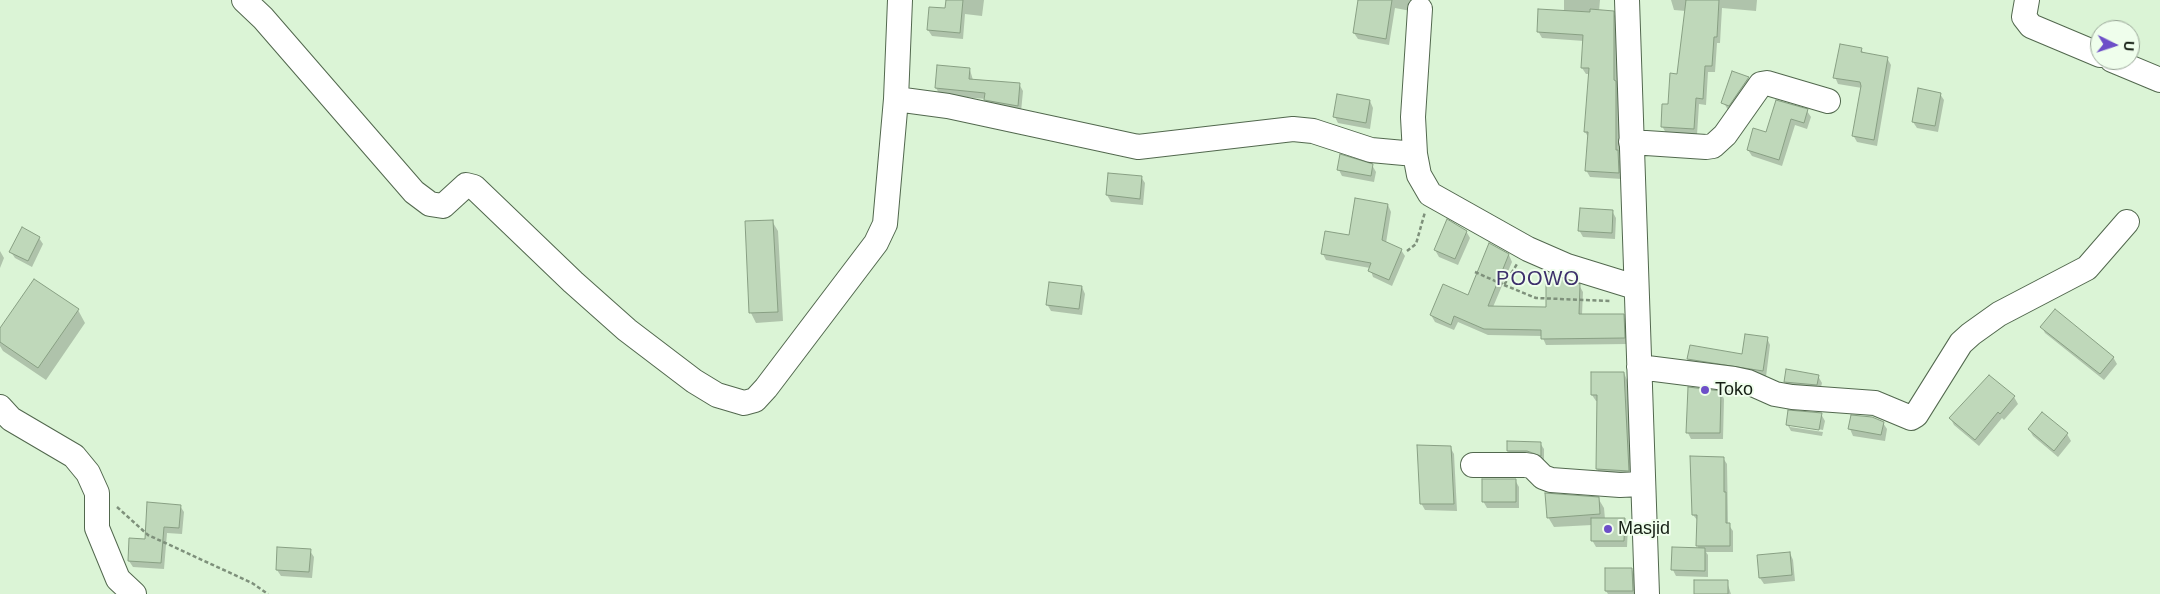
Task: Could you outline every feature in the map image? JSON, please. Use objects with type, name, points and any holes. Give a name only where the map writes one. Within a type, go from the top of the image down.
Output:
[{"type":"street","points":[[244,0],[263,18],[422,198],[430,204],[443,206],[466,185],[474,187],[573,282],[628,330],[694,381],[717,395],[744,403],[755,400],[766,388],[876,243],[885,224],[896,99],[900,0]]},
{"type":"street","points":[[1627,0],[1647,594]]},
{"type":"street","points":[[2027,0],[2024,17],[2031,26],[2090,51]]},
{"type":"street","points":[[1420,10],[1413,118],[1415,154],[1419,175],[1430,194],[1528,249],[1636,294]]},
{"type":"street","points":[[2136,70],[2160,80]]},
{"type":"street","points":[[1631,142],[1706,148],[1713,146],[1725,135],[1761,84],[1767,82],[1828,101]]},
{"type":"street","points":[[896,99],[948,106],[1138,147],[1293,129],[1313,131],[1371,150],[1415,154]]},
{"type":"street","points":[[1640,367],[1734,379],[1748,382],[1775,394],[1874,403],[1911,418],[1916,415],[1960,344],[1971,334],[1999,314],[2087,268],[2127,222]]},
{"type":"street","points":[[0,407],[11,419],[74,456],[93,483],[97,493],[96,528],[118,579],[134,594]]},
{"type":"street","points":[[1474,466],[1525,465],[1532,466],[1543,477],[1551,480],[1599,484],[1642,484]]},
{"type":"path","points":[[1407,251],[1416,244],[1430,194]]},
{"type":"path","points":[[1504,285],[1528,249]]},
{"type":"path","points":[[1475,272],[1536,298],[1636,294]]},
{"type":"path","points":[[93,483],[148,535],[252,583],[268,594]]},
{"type":"building","points":[[946,0],[963,0],[960,33],[927,30],[929,7],[945,8]]},
{"type":"building","points":[[1358,0],[1392,0],[1386,39],[1353,33]]},
{"type":"building","points":[[1686,0],[1719,0],[1717,37],[1714,37],[1712,66],[1705,66],[1703,99],[1696,98],[1694,129],[1661,127],[1662,104],[1668,104],[1670,73],[1677,74]]},
{"type":"building","points":[[1538,9],[1590,12],[1590,9],[1614,11],[1616,150],[1618,150],[1619,173],[1585,171],[1588,132],[1584,132],[1589,68],[1581,68],[1583,35],[1537,32]]},
{"type":"building","points":[[1840,44],[1862,48],[1861,52],[1888,57],[1874,140],[1852,136],[1861,86],[1860,82],[1833,78]]},
{"type":"building","points":[[937,65],[970,68],[969,79],[1020,83],[1018,106],[984,100],[985,93],[935,88]]},
{"type":"building","points":[[1732,71],[1749,77],[1729,106],[1721,103]]},
{"type":"building","points":[[1918,88],[1941,93],[1935,126],[1912,122]]},
{"type":"building","points":[[1337,94],[1370,100],[1366,123],[1333,117]]},
{"type":"building","points":[[1776,100],[1808,109],[1804,123],[1791,119],[1779,160],[1747,150],[1753,128],[1766,132]]},
{"type":"building","points":[[1340,154],[1373,164],[1371,176],[1337,170]]},
{"type":"building","points":[[1108,173],[1142,176],[1140,199],[1106,195]]},
{"type":"building","points":[[1355,198],[1388,204],[1382,240],[1402,249],[1389,280],[1368,271],[1371,263],[1321,254],[1325,231],[1349,235]]},
{"type":"building","points":[[1580,208],[1613,210],[1612,233],[1578,231]]},
{"type":"building","points":[[1447,219],[1467,231],[1455,259],[1434,250]]},
{"type":"building","points":[[773,220],[778,312],[749,313],[745,221]]},
{"type":"building","points":[[22,227],[40,237],[28,261],[9,252]]},
{"type":"building","points":[[1489,243],[1509,254],[1488,306],[1546,307],[1546,274],[1552,274],[1580,284],[1579,314],[1624,314],[1625,338],[1541,339],[1541,330],[1484,329],[1454,316],[1451,325],[1430,315],[1443,284],[1468,295]]},
{"type":"building","points":[[34,279],[79,309],[38,368],[0,342],[0,328]]},
{"type":"building","points":[[1049,282],[1082,286],[1079,309],[1046,305]]},
{"type":"building","points":[[2055,309],[2114,357],[2100,374],[2040,327]]},
{"type":"building","points":[[1745,334],[1768,337],[1763,371],[1687,359],[1690,345],[1742,354]]},
{"type":"building","points":[[1786,369],[1819,375],[1817,385],[1784,382]]},
{"type":"building","points":[[1591,372],[1624,372],[1629,471],[1596,469],[1597,395],[1591,395]]},
{"type":"building","points":[[1989,375],[2015,396],[2000,414],[1998,412],[1975,440],[1949,418]]},
{"type":"building","points":[[1688,387],[1721,391],[1720,433],[1686,433]]},
{"type":"building","points":[[1788,410],[1822,413],[1819,430],[1786,425]]},
{"type":"building","points":[[2042,412],[2068,433],[2054,451],[2028,429]]},
{"type":"building","points":[[1851,415],[1872,417],[1884,422],[1881,435],[1848,429]]},
{"type":"building","points":[[1507,441],[1541,442],[1541,456],[1527,451],[1507,451]]},
{"type":"building","points":[[1417,445],[1451,446],[1454,504],[1420,504]]},
{"type":"building","points":[[1690,456],[1724,457],[1726,523],[1730,523],[1730,546],[1696,546],[1697,515],[1692,515]]},
{"type":"building","points":[[1482,479],[1516,479],[1516,502],[1482,502]]},
{"type":"building","points":[[1545,493],[1599,497],[1600,514],[1547,518]]},
{"type":"building","points":[[147,502],[181,505],[179,528],[164,527],[161,563],[128,561],[129,538],[145,539]]},
{"type":"building","name":"Masjid","points":[[1591,518],[1625,518],[1624,541],[1591,541]]},
{"type":"building","points":[[277,547],[311,549],[309,572],[276,570]]},
{"type":"building","points":[[1672,547],[1705,548],[1705,571],[1671,570]]},
{"type":"building","points":[[1790,552],[1792,575],[1759,578],[1757,555]]},
{"type":"building","points":[[1605,568],[1632,568],[1633,591],[1605,591]]},
{"type":"building","points":[[1694,580],[1728,580],[1728,594],[1694,594]]},
{"type":"place","name":"Toko","points":[[1705,390]]},
{"type":"place","name":"Masjid","points":[[1608,529]]},
{"type":"district","name":"POOWO","points":[[1538,279]]}]
